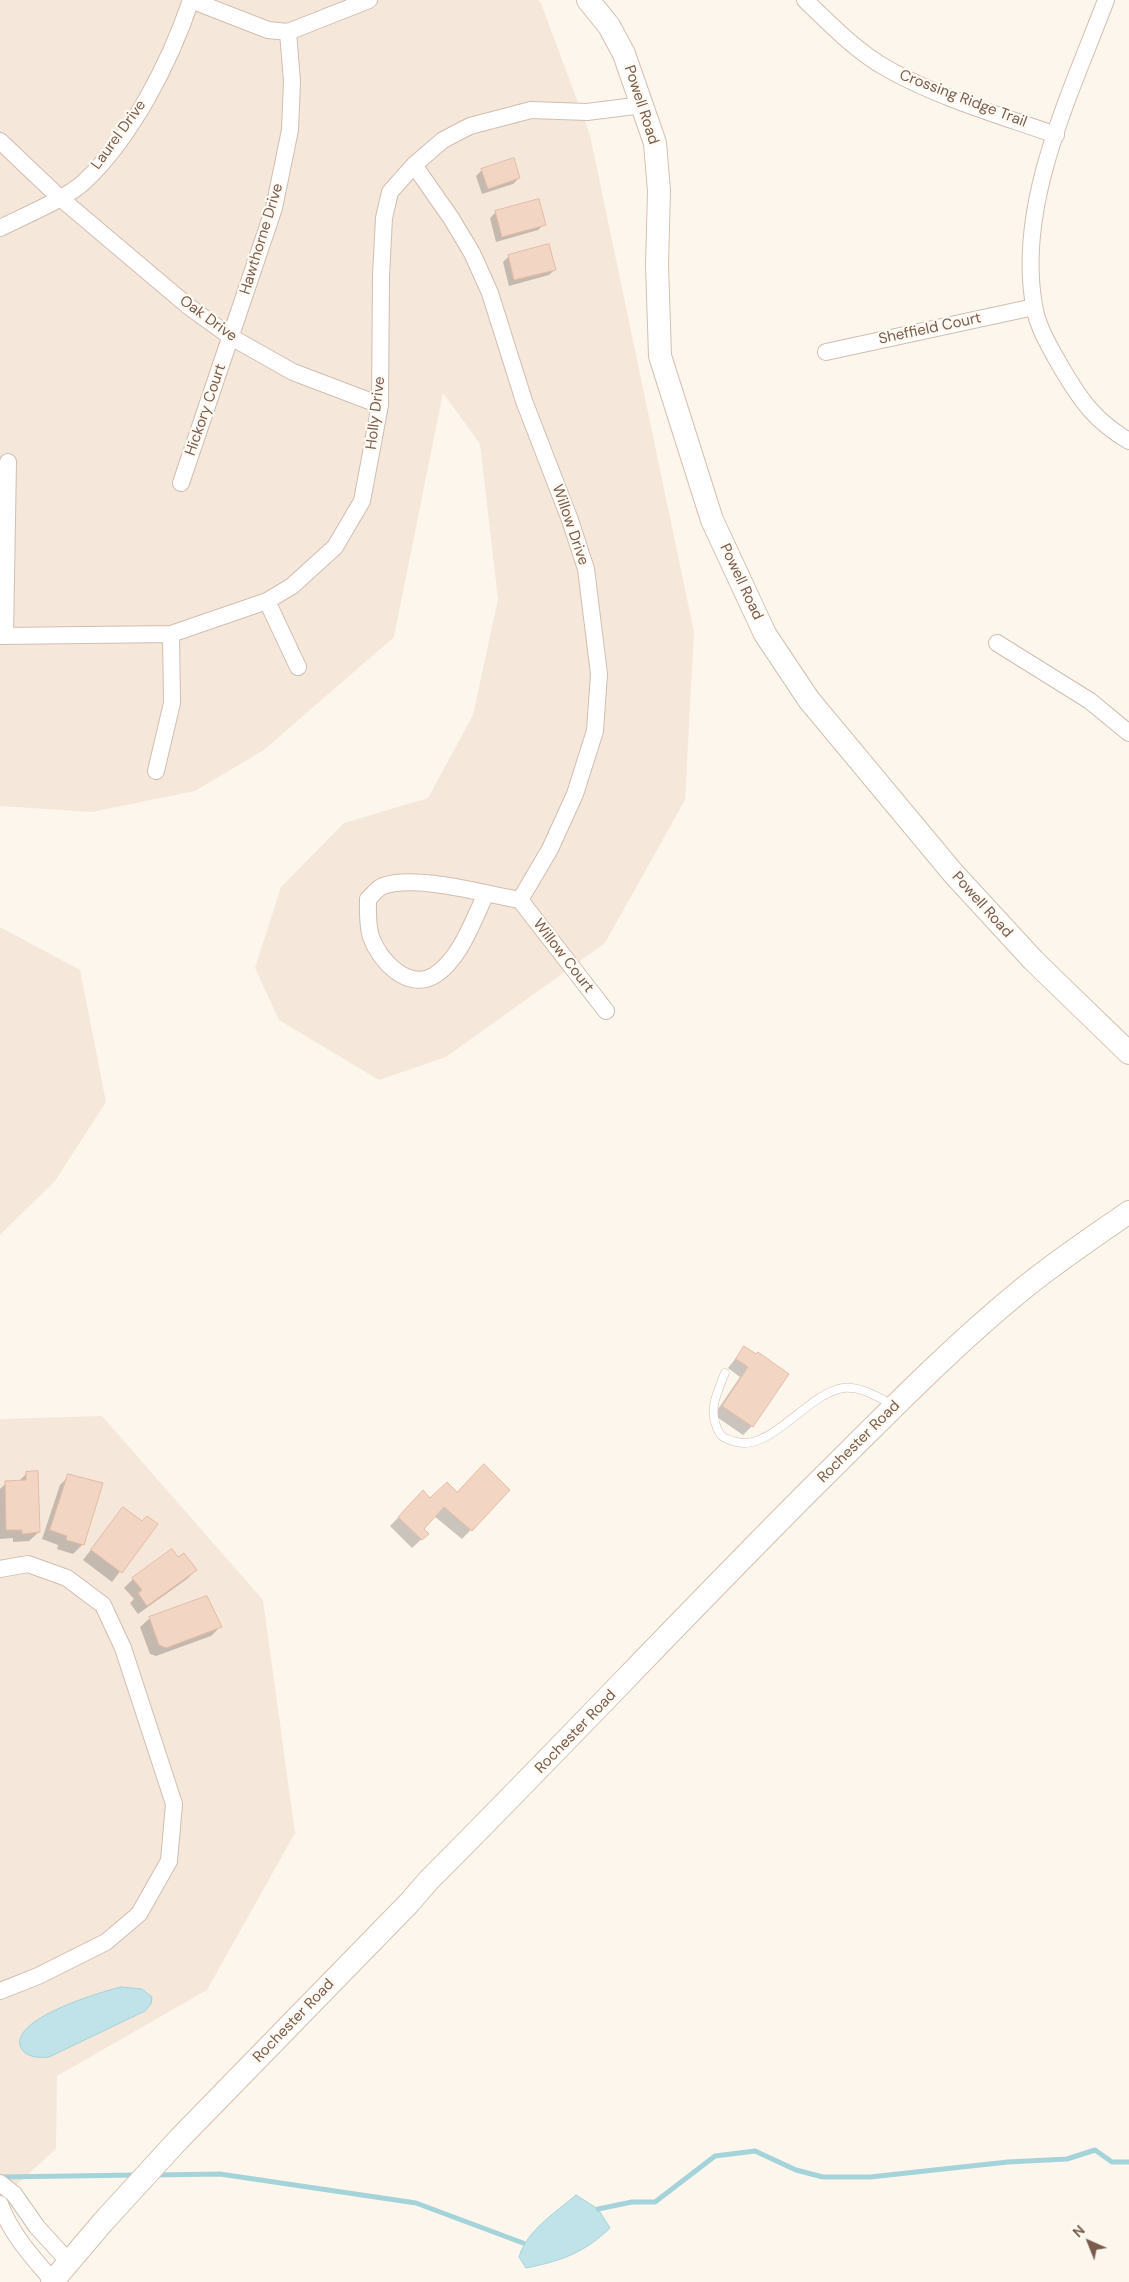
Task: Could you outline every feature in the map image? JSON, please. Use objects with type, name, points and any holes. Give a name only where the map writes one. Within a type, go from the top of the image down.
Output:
[{"type":"street","points":[[191,0],[268,30],[288,32],[369,0]]},
{"type":"street","name":"Laurel Drive","points":[[0,228],[82,184],[119,141],[154,85],[176,43],[191,0]]},
{"type":"street","name":"Powell Road","points":[[588,0],[609,26],[624,54],[655,143],[659,190],[657,265],[660,356],[712,520],[765,634],[809,700],[953,873],[1034,961],[1129,1053]]},
{"type":"street","name":"Crossing Ridge Trail","points":[[805,0],[851,43],[885,68],[923,87],[1056,135]]},
{"type":"street","points":[[1106,0],[1056,135],[1033,219],[1030,263],[1034,307],[1049,346],[1083,403],[1111,430],[1129,441]]},
{"type":"street","name":"Hawthorne Drive","points":[[231,337],[274,208],[290,130],[292,81],[288,32]]},
{"type":"street","name":"Holly Drive","points":[[2,636],[171,634],[267,601],[292,586],[330,552],[350,524],[362,501],[380,404],[381,276],[384,218],[390,192],[414,165],[443,140],[470,126],[531,110],[587,112],[643,105]]},
{"type":"street","name":"Oak Drive","points":[[0,142],[59,197],[188,306],[231,337],[293,372],[380,404]]},
{"type":"street","name":"Willow Drive","points":[[414,165],[452,218],[472,253],[490,293],[524,401],[570,520],[586,569],[598,674],[595,731],[575,794],[550,849],[520,900]]},
{"type":"street","name":"Sheffield Court","points":[[826,352],[1034,307]]},
{"type":"street","name":"Hickory Court","points":[[181,483],[231,337]]},
{"type":"street","points":[[2,636],[8,462]]},
{"type":"street","points":[[267,601],[298,667]]},
{"type":"street","points":[[156,770],[172,703],[171,634]]},
{"type":"street","points":[[997,643],[1090,701],[1129,734]]},
{"type":"street","points":[[486,894],[457,950],[447,965],[434,975],[424,979],[400,974],[378,951],[371,936],[367,918],[368,899],[380,887],[399,882],[418,882],[486,894],[520,900]]},
{"type":"street","name":"Willow Court","points":[[520,900],[606,1011]]},
{"type":"street","name":"Rochester Road","points":[[53,2281],[68,2261],[179,2139],[561,1748],[740,1560],[895,1406],[965,1339],[1022,1290],[1129,1212]]},
{"type":"street","points":[[0,1570],[28,1564],[67,1578],[103,1605],[124,1648],[174,1804],[169,1861],[139,1914],[106,1942],[38,1976],[0,1991]]},
{"type":"street","points":[[1,2190],[14,2194],[37,2227],[68,2261]]},
{"type":"street","points":[[0,2204],[5,2218],[20,2243],[53,2281]]},
{"type":"lane","points":[[725,1373],[712,1404],[714,1423],[723,1437],[739,1444],[754,1443],[772,1433],[826,1394],[844,1388],[864,1390],[895,1406]]},
{"type":"shaded area","points":[[0,0],[538,0],[541,3],[590,135],[694,632],[685,800],[605,943],[446,1057],[379,1080],[279,1020],[255,968],[281,887],[344,823],[428,798],[473,715],[498,599],[480,444],[443,393],[394,637],[264,750],[195,791],[92,812],[0,806]]},
{"type":"shaded area","points":[[0,927],[80,970],[106,1102],[55,1181],[0,1235]]},
{"type":"shaded area","points":[[102,1416],[263,1600],[295,1833],[207,1990],[57,2076],[56,2149],[0,2200],[0,1419]]},
{"type":"water","points":[[121,1987],[142,1989],[152,1997],[151,2004],[145,2011],[49,2057],[35,2057],[23,2051],[20,2040],[26,2029],[39,2019],[76,2001]]},
{"type":"water","points":[[576,2195],[598,2209],[610,2228],[591,2244],[571,2255],[526,2268],[519,2257],[528,2238]]},
{"type":"building","points":[[514,158],[520,178],[488,189],[481,169]]},
{"type":"building","points":[[539,199],[546,225],[502,237],[495,211]]},
{"type":"building","points":[[549,244],[556,270],[514,280],[508,255]]},
{"type":"building","points":[[744,1346],[756,1354],[758,1352],[789,1374],[753,1427],[722,1406],[748,1367],[736,1359]]},
{"type":"building","points":[[484,1464],[510,1490],[472,1531],[444,1507],[424,1529],[429,1534],[422,1540],[398,1517],[423,1490],[430,1498],[447,1482],[457,1492]]},
{"type":"building","points":[[38,1471],[40,1532],[22,1534],[22,1530],[6,1530],[5,1481],[26,1480],[26,1472]]},
{"type":"building","points":[[68,1474],[103,1483],[84,1545],[66,1540],[67,1536],[50,1530]]},
{"type":"building","points":[[123,1507],[142,1521],[147,1516],[158,1524],[122,1573],[91,1550]]},
{"type":"building","points":[[172,1549],[178,1557],[184,1553],[197,1570],[147,1606],[138,1593],[142,1590],[132,1578]]},
{"type":"building","points":[[207,1596],[222,1627],[166,1648],[159,1645],[149,1617]]},
{"type":"waterway","points":[[598,2209],[632,2202],[655,2202],[715,2156],[755,2151],[796,2170],[823,2177],[870,2177],[1008,2162],[1067,2159],[1095,2150],[1112,2162],[1129,2162]]},
{"type":"waterway","points":[[155,2175],[220,2174],[416,2203],[523,2243]]},
{"type":"waterway","points":[[0,2177],[137,2175]]}]
